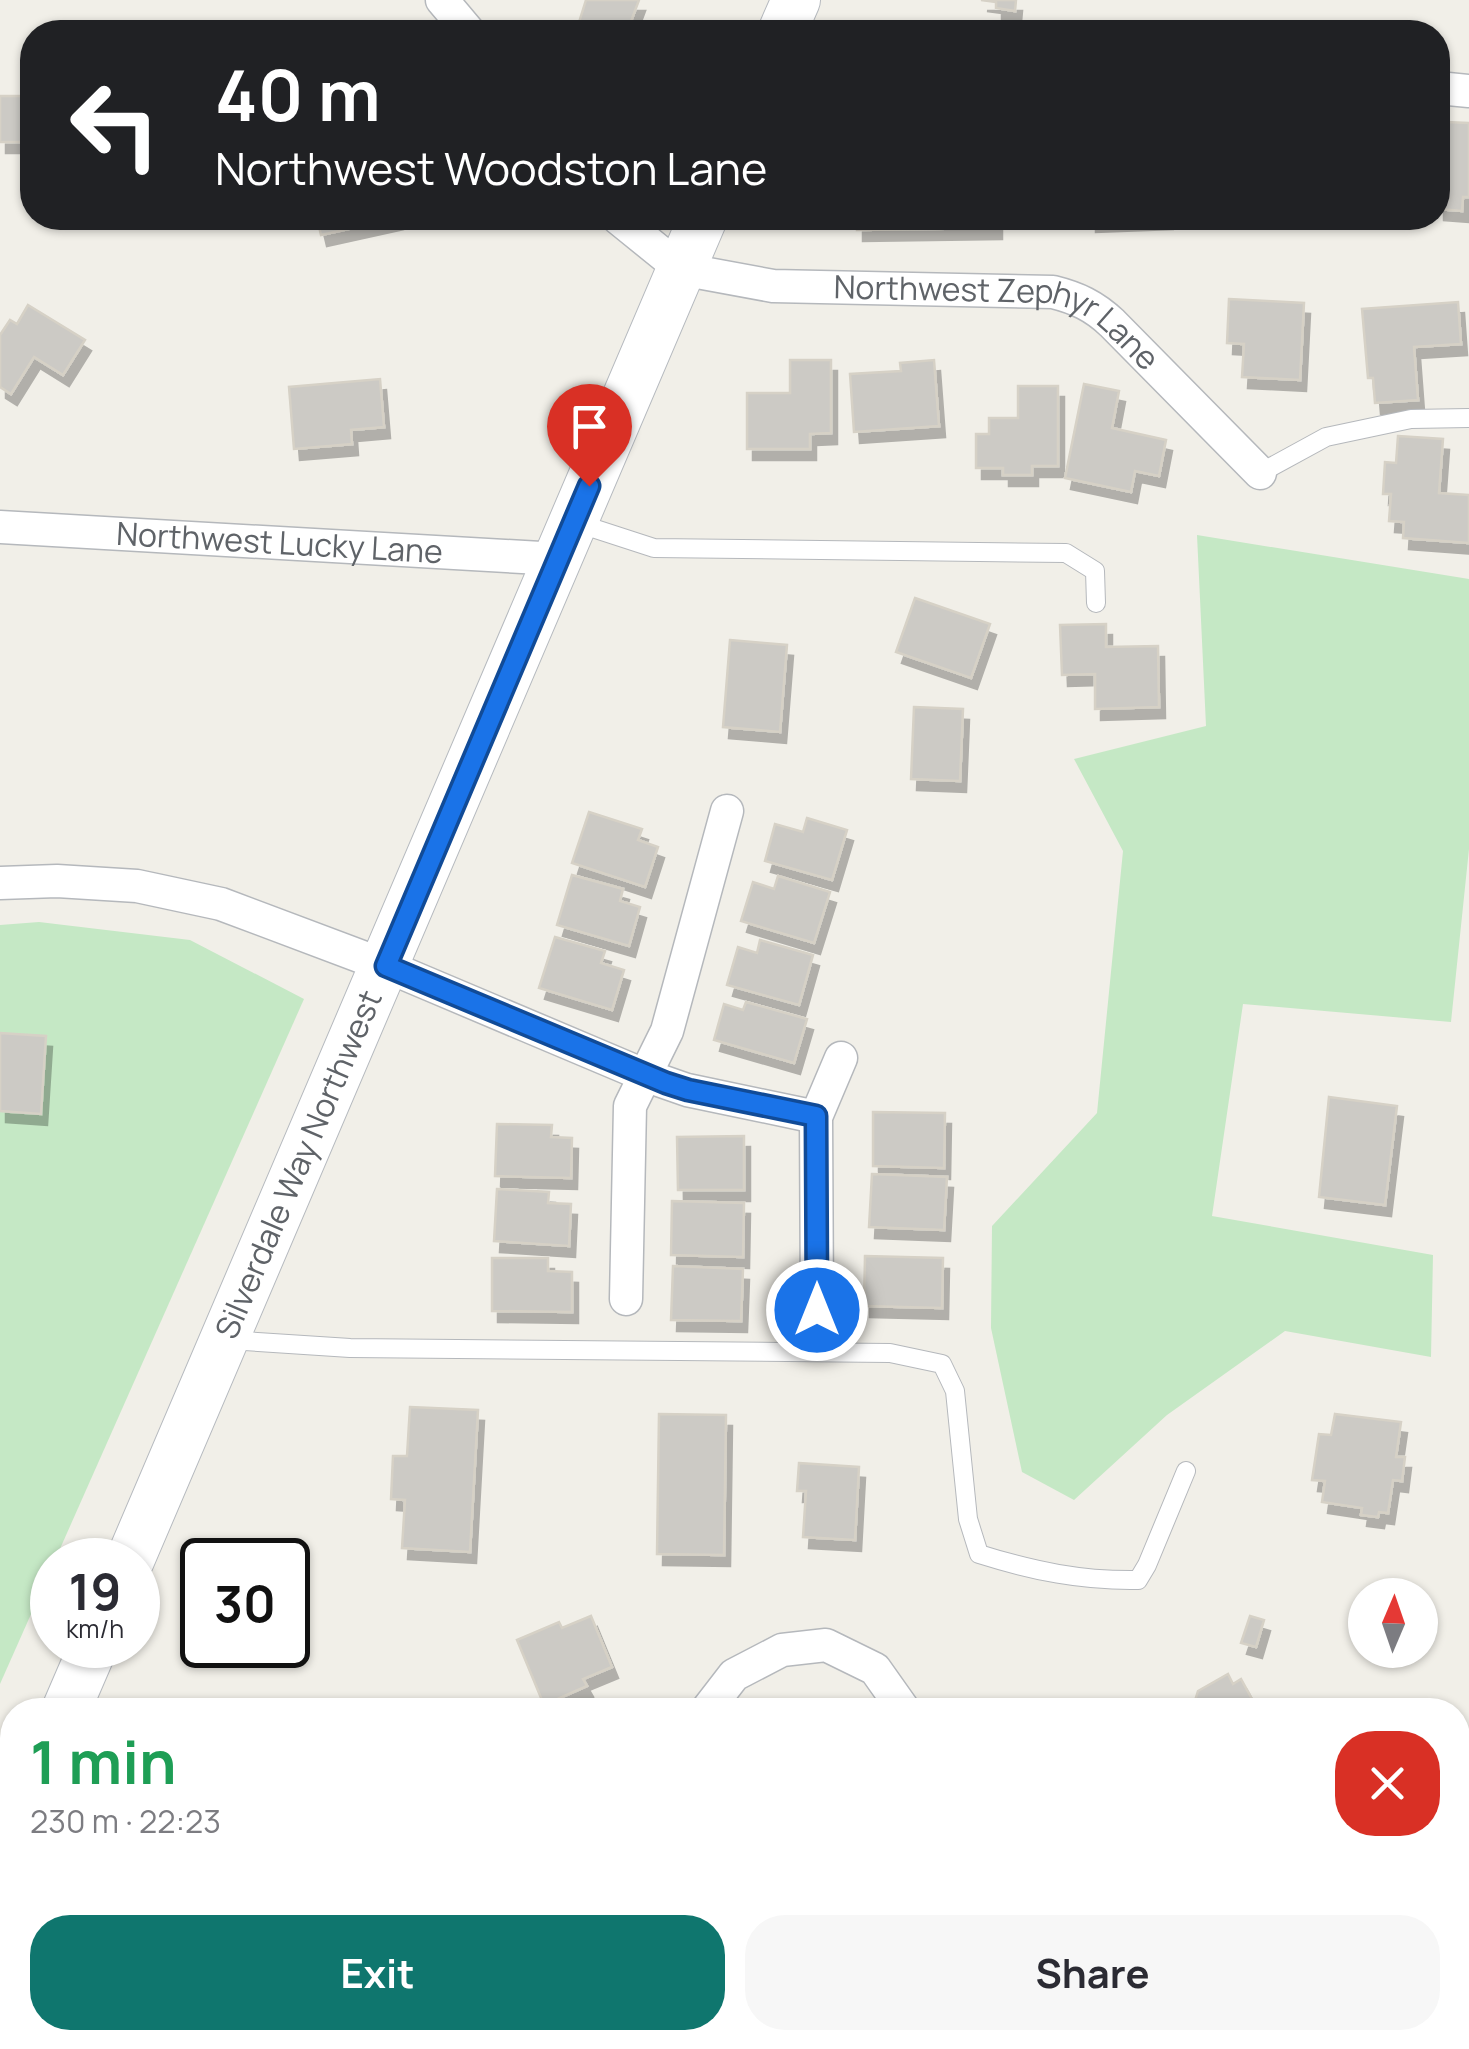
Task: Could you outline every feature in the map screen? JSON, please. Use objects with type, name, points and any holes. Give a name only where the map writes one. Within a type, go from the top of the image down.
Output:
[{"type":"main road","name":"Silverdale Way Northwest","points":[[139,1538],[698,230]]},
{"type":"main road","points":[[71,1698],[84,1668]]},
{"type":"street","points":[[442,0],[459,20]]},
{"type":"street","points":[[633,230],[682,269]]},
{"type":"street","name":"Northwest Zephyr Lane","points":[[682,269],[774,286],[1053,292],[1077,298],[1112,322],[1260,473]]},
{"type":"street","name":"Northwest Lucky Lane","points":[[0,527],[566,540]]},
{"type":"street","points":[[626,1299],[630,1106],[667,1031],[727,812]]},
{"type":"street","points":[[0,882],[137,886],[221,904],[386,966],[644,1075],[688,1090],[816,1116]]},
{"type":"street","points":[[817,1310],[816,1116],[840,1058]]},
{"type":"street","points":[[716,1698],[734,1675],[782,1650],[826,1644],[875,1669],[896,1698]]},
{"type":"lane","points":[[1260,473],[1326,437],[1411,419],[1469,418]]},
{"type":"lane","points":[[566,540],[654,548],[1066,553],[1095,572],[1096,603]]},
{"type":"lane","points":[[224,1340],[350,1348],[890,1352],[942,1364],[955,1392],[968,1519],[979,1554],[1033,1572],[1096,1581],[1138,1580],[1186,1471]]},
{"type":"green space","points":[[1197,535],[1469,579],[1469,849],[1451,1022],[1243,1004],[1212,1216],[1433,1255],[1431,1357],[1285,1331],[1167,1415],[1074,1500],[1022,1472],[991,1328],[992,1226],[1097,1113],[1123,851],[1074,759],[1206,726]]},
{"type":"green space","points":[[39,922],[190,940],[304,999],[65,1538],[30,1538],[30,1616],[0,1684],[0,925]]},
{"type":"building","points":[[586,0],[639,0],[632,20],[580,20]]},
{"type":"building","points":[[981,0],[1016,0],[1015,11],[996,8],[996,2]]},
{"type":"building","points":[[0,96],[20,96],[20,142],[0,142]]},
{"type":"building","points":[[1450,122],[1469,123],[1469,197],[1463,197],[1462,211],[1450,210]]},
{"type":"building","points":[[1229,299],[1304,303],[1300,380],[1242,377],[1244,344],[1227,343]]},
{"type":"building","points":[[1458,302],[1461,344],[1414,347],[1418,400],[1375,403],[1373,378],[1368,378],[1362,309]]},
{"type":"building","points":[[28,305],[85,340],[63,375],[34,357],[11,394],[0,387],[0,335],[10,320],[17,324]]},
{"type":"building","points":[[790,360],[831,360],[831,433],[810,434],[810,449],[747,449],[747,393],[790,393]]},
{"type":"building","points":[[934,360],[939,426],[854,432],[850,374],[901,371],[900,363]]},
{"type":"building","points":[[380,379],[384,427],[351,430],[352,444],[294,449],[289,387]]},
{"type":"building","points":[[1084,384],[1119,391],[1112,428],[1166,440],[1159,476],[1135,471],[1131,492],[1065,478]]},
{"type":"building","points":[[1018,386],[1058,386],[1058,466],[1032,466],[1032,475],[1003,475],[1003,468],[976,468],[976,434],[989,434],[989,418],[1018,418]]},
{"type":"building","points":[[1398,436],[1443,439],[1439,493],[1469,495],[1469,543],[1403,538],[1404,522],[1389,521],[1391,494],[1383,494],[1385,462],[1396,463]]},
{"type":"building","points":[[915,598],[990,624],[971,678],[896,652]]},
{"type":"building","points":[[1106,624],[1106,647],[1158,646],[1159,707],[1095,709],[1095,674],[1062,675],[1060,625]]},
{"type":"building","points":[[730,640],[787,645],[780,732],[723,727]]},
{"type":"building","points":[[914,707],[963,709],[960,781],[911,779]]},
{"type":"building","points":[[589,812],[642,829],[638,840],[658,847],[645,887],[572,863]]},
{"type":"building","points":[[807,818],[847,830],[832,880],[765,861],[775,824],[803,832]]},
{"type":"building","points":[[572,875],[623,889],[620,901],[640,907],[629,946],[557,925]]},
{"type":"building","points":[[778,876],[830,892],[814,943],[741,921],[753,882],[774,889]]},
{"type":"building","points":[[555,937],[605,951],[601,963],[624,970],[612,1010],[539,988]]},
{"type":"building","points":[[760,940],[813,955],[799,1005],[727,985],[738,947],[757,953]]},
{"type":"building","points":[[746,1002],[807,1019],[794,1063],[714,1040],[724,1004],[743,1010]]},
{"type":"building","points":[[0,1033],[46,1036],[41,1114],[0,1111]]},
{"type":"building","points":[[1329,1097],[1397,1106],[1385,1205],[1319,1197]]},
{"type":"building","points":[[873,1112],[945,1113],[944,1168],[873,1166]]},
{"type":"building","points":[[497,1124],[552,1125],[551,1137],[572,1138],[571,1178],[495,1176]]},
{"type":"building","points":[[744,1136],[744,1190],[678,1190],[677,1137]]},
{"type":"building","points":[[872,1174],[947,1177],[944,1230],[869,1227]]},
{"type":"building","points":[[497,1189],[549,1192],[548,1203],[571,1204],[569,1246],[494,1241]]},
{"type":"building","points":[[672,1201],[744,1203],[743,1257],[671,1255]]},
{"type":"building","points":[[865,1256],[943,1258],[942,1308],[864,1306]]},
{"type":"building","points":[[492,1258],[548,1258],[548,1271],[572,1272],[572,1312],[492,1311]]},
{"type":"building","points":[[673,1266],[743,1269],[741,1321],[671,1320]]},
{"type":"building","points":[[410,1407],[478,1410],[470,1552],[402,1548],[405,1500],[391,1499],[393,1456],[407,1456]]},
{"type":"building","points":[[659,1414],[726,1415],[724,1555],[657,1554]]},
{"type":"building","points":[[1335,1414],[1401,1422],[1396,1457],[1405,1457],[1402,1481],[1393,1480],[1388,1513],[1379,1512],[1378,1517],[1361,1515],[1362,1508],[1322,1502],[1325,1481],[1312,1480],[1319,1434],[1331,1435]]},
{"type":"building","points":[[799,1463],[859,1467],[855,1540],[803,1537],[806,1491],[797,1491]]},
{"type":"building","points":[[591,1616],[612,1667],[583,1679],[587,1686],[560,1698],[541,1698],[517,1640],[559,1622],[562,1628]]},
{"type":"building","points":[[1250,1616],[1264,1620],[1256,1647],[1241,1643]]},
{"type":"building","points":[[1228,1674],[1233,1684],[1241,1679],[1251,1698],[1196,1698],[1198,1691]]},
{"type":"route","points":[[589,486],[386,966],[666,1083],[816,1116],[817,1310]]}]
